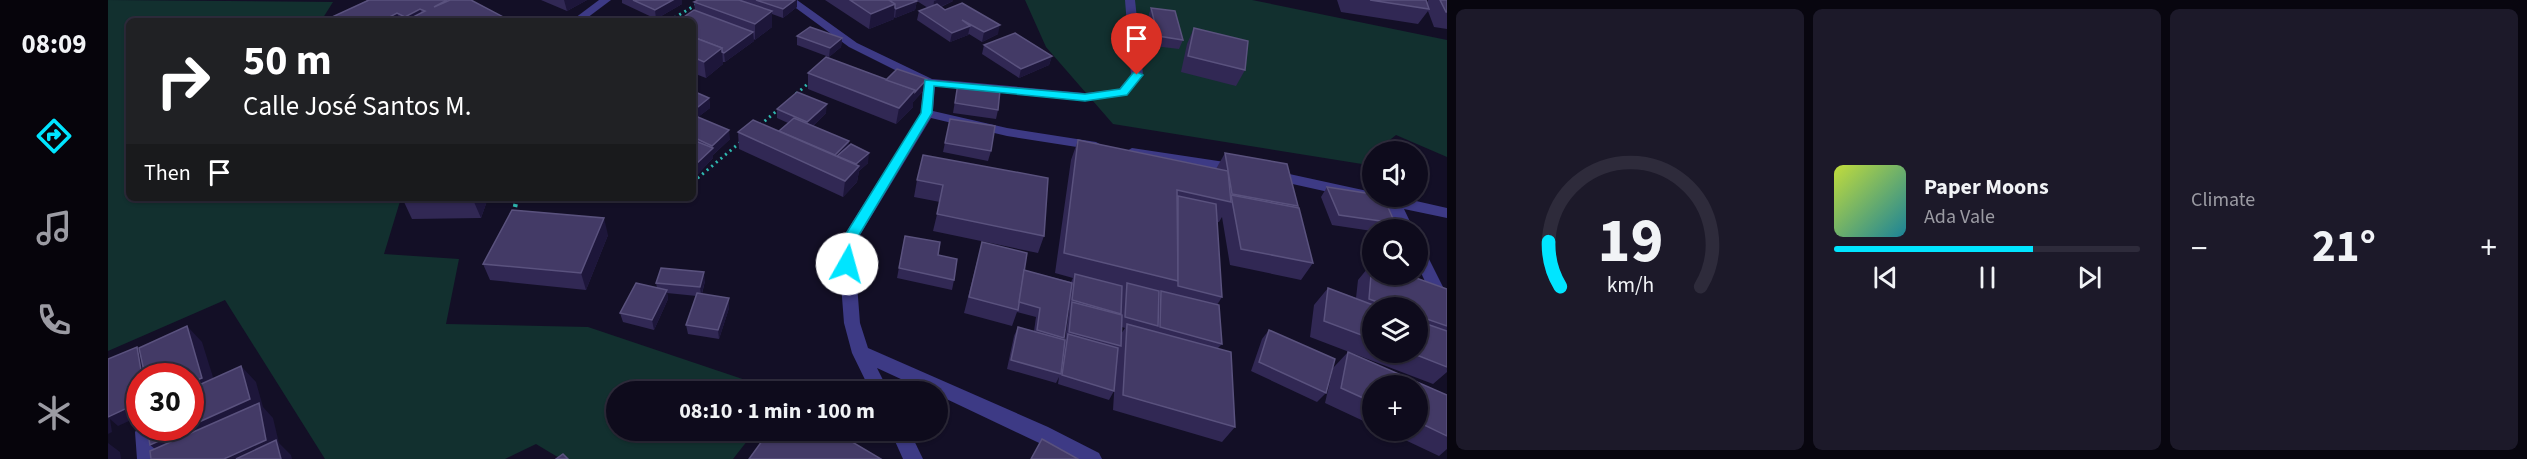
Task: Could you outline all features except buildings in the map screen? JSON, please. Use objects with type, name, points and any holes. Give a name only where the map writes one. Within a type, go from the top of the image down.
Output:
[{"type":"street","points":[[580,18],[606,0]]},
{"type":"street","points":[[790,0],[853,45],[929,82],[1085,97],[1123,92],[1137,75],[1130,0]]},
{"type":"street","points":[[875,381],[861,353],[852,323],[846,245],[927,113],[929,82]]},
{"type":"street","points":[[927,113],[1007,132],[1255,172],[1362,195]]},
{"type":"street","points":[[1418,207],[1447,213]]},
{"type":"street","points":[[1428,272],[1447,312]]},
{"type":"street","points":[[861,353],[1041,433],[1092,459]]},
{"type":"street","points":[[145,441],[147,459]]},
{"type":"street","points":[[904,441],[913,459]]},
{"type":"path","points":[[674,18],[704,0]]},
{"type":"path","points":[[791,99],[853,45]]},
{"type":"path","points":[[755,129],[782,106]]},
{"type":"path","points":[[696,179],[746,137]]},
{"type":"path","points":[[515,207],[516,201]]},
{"type":"green space","points":[[108,0],[333,2],[323,18],[126,18],[126,201],[400,201],[384,254],[459,259],[446,324],[588,327],[748,381],[606,381],[606,441],[747,441],[733,459],[561,459],[536,444],[505,459],[325,459],[225,300],[108,351]]},
{"type":"green space","points":[[1025,0],[1252,0],[1447,40],[1447,157],[1428,149],[1428,141],[1410,141],[1396,135],[1388,141],[1362,141],[1362,164],[1113,124],[1046,47]]},
{"type":"route","points":[[847,264],[846,245],[927,113],[929,82],[1085,97],[1123,92],[1137,75]]}]
